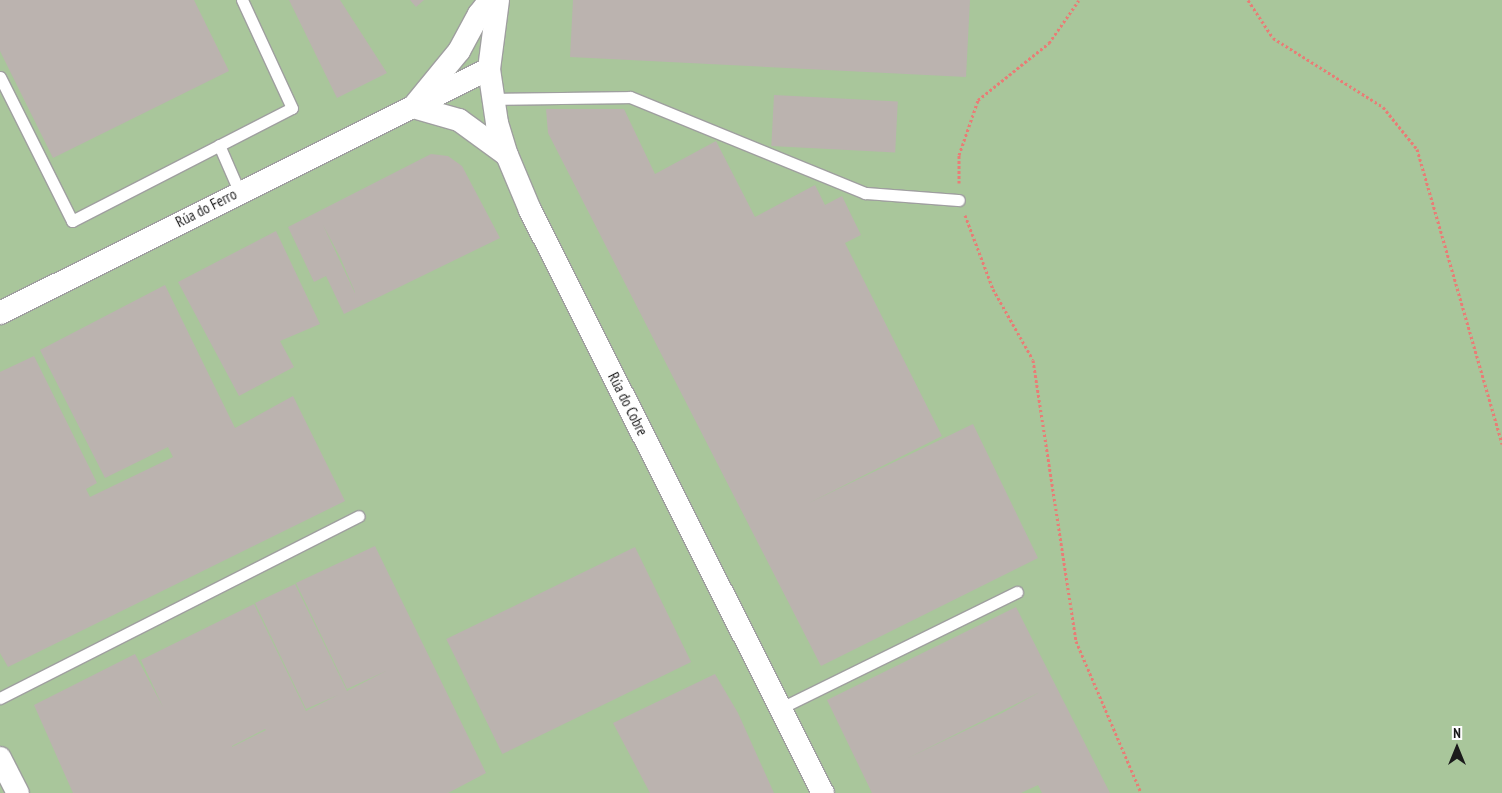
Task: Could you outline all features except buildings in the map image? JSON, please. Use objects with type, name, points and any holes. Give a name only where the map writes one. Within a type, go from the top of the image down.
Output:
[{"type":"street","name":"Rúa do Ferro","points":[[413,107],[459,51],[478,14],[490,0]]},
{"type":"street","name":"Rúa do Cobre","points":[[498,0],[489,69],[492,99],[507,155],[530,210],[782,708],[823,793]]},
{"type":"street","name":"Rúa do Ferro","points":[[0,313],[240,191],[489,69]]},
{"type":"street","points":[[413,107],[459,120],[507,155]]},
{"type":"street","points":[[0,758],[18,793]]},
{"type":"lane","points":[[0,78],[72,221],[292,108],[242,0]]},
{"type":"lane","points":[[492,99],[630,97],[864,193],[959,200]]},
{"type":"lane","points":[[219,145],[240,191]]},
{"type":"lane","points":[[0,698],[359,516]]},
{"type":"lane","points":[[782,708],[1017,592]]},
{"type":"path","points":[[1079,0],[1049,43],[978,100],[959,155],[959,200],[993,289],[1033,360],[1076,641],[1141,793]]},
{"type":"path","points":[[1248,0],[1273,38],[1383,107],[1417,149],[1502,444]]},
{"type":"green space","points":[[0,0],[1502,0],[1502,793],[0,793]]}]
